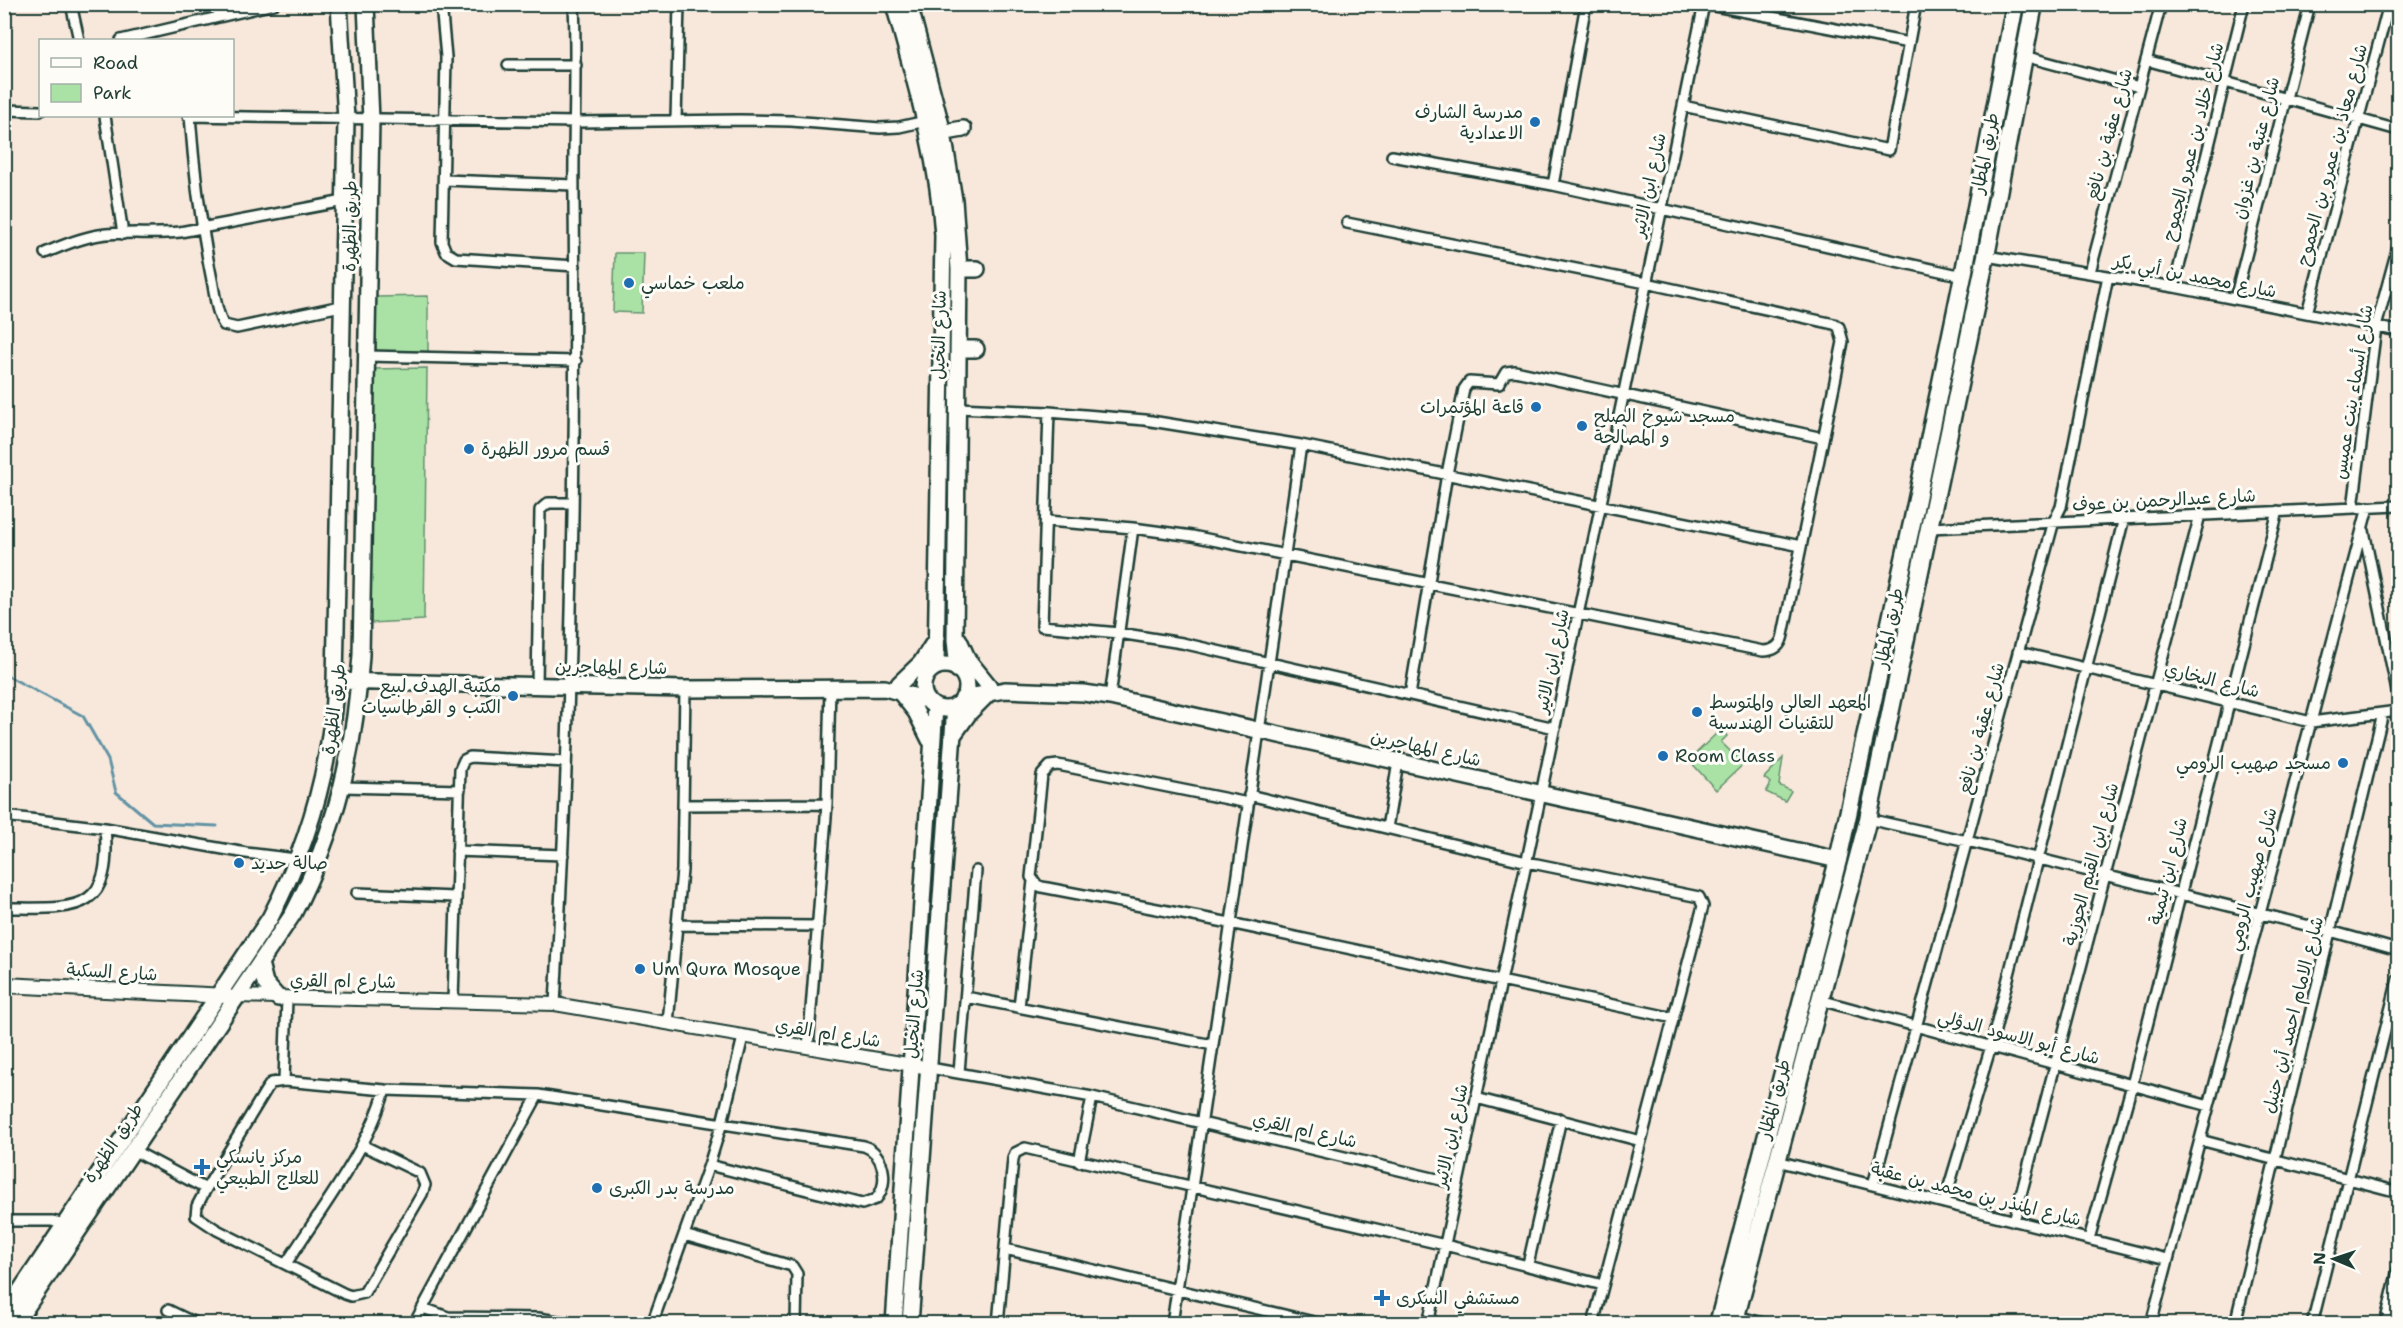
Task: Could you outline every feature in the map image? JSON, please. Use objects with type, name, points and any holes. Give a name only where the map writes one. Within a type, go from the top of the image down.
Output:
[{"type":"highway","name":"طريق المطار","points":[[1718,1323],[1838,860],[1915,512],[2015,4]]},
{"type":"highway","name":"طريق المطار","points":[[1735,1320],[1868,819],[1986,256],[2034,4]]},
{"type":"main road","name":"طريق الظهرة","points":[[4,1315],[270,918],[285,890],[316,805],[333,718],[335,681],[346,119],[339,4]]},
{"type":"main road","name":"طريق الظهرة","points":[[15,1323],[131,1149],[293,914],[322,852],[343,788],[360,681],[371,120],[366,4]]},
{"type":"main road","name":"شارع النخيل","points":[[894,4],[954,200],[959,269],[956,628],[961,675]]},
{"type":"main road","name":"شارع النخيل","points":[[909,4],[932,130],[944,253],[938,638],[931,672]]},
{"type":"main road","points":[[932,130],[963,129]]},
{"type":"main road","points":[[959,269],[977,269]]},
{"type":"main road","points":[[958,350],[976,349]]},
{"type":"main road","points":[[953,735],[969,713],[995,690],[968,660],[956,628]]},
{"type":"main road","points":[[932,745],[916,712],[895,688],[921,663],[938,638]]},
{"type":"main road","points":[[948,666],[961,675],[966,686],[959,702],[949,709],[931,703],[923,688],[931,672],[948,666]]},
{"type":"main road","name":"شارع المهاجرين","points":[[895,688],[931,672]]},
{"type":"main road","name":"شارع المهاجرين","points":[[961,675],[995,690]]},
{"type":"main road","name":"شارع المهاجرين","points":[[335,681],[685,689],[895,688],[931,703]]},
{"type":"main road","name":"شارع المهاجرين","points":[[959,702],[995,690],[1058,691],[1110,697],[1838,860]]},
{"type":"main road","name":"شارع النخيل","points":[[910,1323],[953,735],[959,702]]},
{"type":"main road","name":"شارع النخيل","points":[[894,1323],[932,745],[931,703]]},
{"type":"main road","points":[[260,963],[265,983],[282,999]]},
{"type":"main road","name":"شارع السكبة","points":[[4,985],[218,995]]},
{"type":"main road","name":"شارع ام القري","points":[[218,995],[237,996]]},
{"type":"street","points":[[71,4],[79,39]]},
{"type":"street","points":[[125,39],[274,4]]},
{"type":"street","points":[[441,4],[446,57],[442,242],[446,252],[452,256],[575,266]]},
{"type":"street","points":[[555,1004],[563,855],[576,361],[574,4]]},
{"type":"street","points":[[676,120],[679,4]]},
{"type":"street","points":[[1552,185],[1586,4]]},
{"type":"street","points":[[1704,4],[1909,43]]},
{"type":"street","name":"شارع ابن الاثير","points":[[1428,1323],[1527,862],[1704,4]]},
{"type":"street","points":[[1683,106],[1889,150],[1916,4]]},
{"type":"street","name":"شارع عقبة بن نافع","points":[[2090,272],[2161,4]]},
{"type":"street","name":"شارع خلاد بن عمرو الجموح","points":[[2174,287],[2244,4]]},
{"type":"street","name":"شارع عتبة بن غزوان","points":[[2235,299],[2310,4]]},
{"type":"street","name":"شارع معاذ بن عمرو بن الجموح","points":[[2307,313],[2389,4]]},
{"type":"street","points":[[2024,56],[2139,87]]},
{"type":"street","points":[[2146,60],[2398,130]]},
{"type":"street","points":[[508,65],[576,65]]},
{"type":"street","points":[[4,110],[39,111]]},
{"type":"street","points":[[105,117],[123,234]]},
{"type":"street","points":[[189,117],[202,228],[220,318],[227,327],[237,328],[341,306]]},
{"type":"street","points":[[234,117],[576,122],[791,121],[932,130]]},
{"type":"street","points":[[1392,156],[1552,185],[1963,276]]},
{"type":"street","points":[[444,180],[574,185]]},
{"type":"street","points":[[45,253],[73,240],[101,235],[153,235],[344,201]]},
{"type":"street","points":[[1047,521],[1133,528],[1192,536],[1763,651],[1772,650],[1782,640],[1843,342],[1842,330],[1839,327],[1834,324],[1646,283],[1347,223]]},
{"type":"street","name":"شارع أسماء بنت عميس","points":[[2353,508],[2376,327],[2398,246]]},
{"type":"street","name":"شارع محمد بن أبي بكر","points":[[1986,256],[2174,287],[2398,331]]},
{"type":"street","name":"شارع عقبة بن نافع","points":[[1873,1185],[2054,521],[2061,507],[2108,276]]},
{"type":"street","points":[[367,356],[576,361]]},
{"type":"street","points":[[1410,695],[1447,474],[1464,389],[1469,382],[1499,384],[1506,372],[1510,370],[1823,438]]},
{"type":"street","points":[[958,408],[1049,412],[1144,420],[1301,445],[1802,546]]},
{"type":"street","points":[[1049,412],[1042,626],[1119,633],[1182,643],[1555,728]]},
{"type":"street","points":[[1172,1323],[1301,445]]},
{"type":"street","points":[[537,685],[540,510],[548,503],[572,502]]},
{"type":"street","name":"شارع عبدالرحمن بن عوف","points":[[1930,528],[2398,506]]},
{"type":"street","name":"شارع صهيب الرومي","points":[[2151,1323],[2368,507]]},
{"type":"street","name":"شارع ابن تيمية","points":[[2089,1239],[2132,1085],[2278,511]]},
{"type":"street","name":"شارع ابن القيم الجوزية","points":[[2014,1221],[2200,515]]},
{"type":"street","points":[[1944,1203],[1990,1047],[2124,518]]},
{"type":"street","points":[[2363,527],[2398,696]]},
{"type":"street","points":[[1110,697],[1133,528]]},
{"type":"street","name":"شارع البخاري","points":[[2018,652],[2311,722],[2398,711]]},
{"type":"street","points":[[808,1048],[827,804],[830,687]]},
{"type":"street","points":[[668,1023],[677,925],[684,805],[685,689]]},
{"type":"street","name":"شارع الامام احمد أبن حنبل","points":[[2235,1323],[2384,713]]},
{"type":"street","points":[[453,1001],[460,766],[470,757],[566,762]]},
{"type":"street","points":[[1387,828],[1398,762]]},
{"type":"street","points":[[1019,1007],[1033,881],[1030,872],[1042,775],[1050,766],[1059,765],[1248,799],[1387,828],[1527,862],[1699,897],[1703,906],[1593,1323]]},
{"type":"street","points":[[343,788],[460,790]]},
{"type":"street","points":[[684,805],[827,804]]},
{"type":"street","points":[[4,816],[105,828],[246,853],[296,859]]},
{"type":"street","points":[[1868,819],[1968,841],[2398,950]]},
{"type":"street","points":[[4,908],[65,908],[83,902],[95,890],[103,875],[106,848],[105,828]]},
{"type":"street","points":[[458,851],[563,855]]},
{"type":"street","points":[[959,1072],[976,871]]},
{"type":"street","points":[[1033,881],[1042,887],[1230,924],[1674,1018]]},
{"type":"street","points":[[357,893],[455,897]]},
{"type":"street","points":[[677,925],[818,926]]},
{"type":"street","points":[[2312,1323],[2398,979]]},
{"type":"street","name":"شارع ام القري","points":[[237,996],[282,999],[555,1004],[959,1072],[1092,1097],[1458,1184]]},
{"type":"street","points":[[966,997],[1213,1045]]},
{"type":"street","points":[[282,999],[284,1081]]},
{"type":"street","name":"شارع أبو الاسود الدؤلي","points":[[1820,1000],[2209,1106]]},
{"type":"street","points":[[652,1323],[709,1165],[722,1123],[742,1037]]},
{"type":"street","points":[[362,1144],[420,1173],[425,1185],[422,1194],[364,1293],[351,1296],[199,1220],[195,1213],[206,1189],[271,1083],[284,1081],[385,1090],[538,1095],[869,1148],[878,1155],[882,1165],[881,1191],[872,1202],[862,1204],[709,1165]]},
{"type":"street","points":[[286,1264],[362,1144],[380,1107],[385,1090]]},
{"type":"street","points":[[414,1323],[538,1095]]},
{"type":"street","points":[[1079,1161],[1092,1097]]},
{"type":"street","points":[[1476,1098],[1641,1141]]},
{"type":"street","points":[[1528,1264],[1561,1119]]},
{"type":"street","points":[[2200,1140],[2398,1191]]},
{"type":"street","points":[[998,1323],[1015,1153],[1025,1148],[1528,1264],[1603,1285]]},
{"type":"street","points":[[131,1149],[206,1189]]},
{"type":"street","name":"شارع المنذر بن محمد بن عقبة","points":[[1777,1161],[2168,1259]]},
{"type":"street","points":[[4,1221],[52,1221],[65,1224]]},
{"type":"street","points":[[684,1235],[792,1266],[797,1274],[796,1323]]},
{"type":"street","points":[[1005,1249],[1322,1323]]},
{"type":"street","points":[[2385,1323],[2398,1270]]},
{"type":"street","points":[[423,1308],[442,1316],[459,1318],[576,1323]]},
{"type":"street","points":[[168,1310],[197,1323]]},
{"type":"street","points":[[1735,1320],[1767,1323]]},
{"type":"green space","name":"ملعب خماسي","points":[[615,253],[644,253],[642,313],[613,312]]},
{"type":"green space","points":[[428,296],[428,352],[376,352],[376,297]]},
{"type":"green space","points":[[427,368],[424,620],[371,623],[373,369]]},
{"type":"green space","points":[[1721,729],[1727,736],[1721,742],[1736,757],[1743,750],[1751,757],[1716,790],[1689,760]]},
{"type":"green space","points":[[1783,758],[1779,785],[1791,791],[1785,801],[1766,792],[1771,783],[1764,778]]},
{"type":"waterway","points":[[4,674],[83,716],[108,760],[116,792],[153,823],[217,826]]},
{"type":"place","name":"مدرسة الشارف الاعدادية","points":[[1535,122]]},
{"type":"place","name":"ملعب خماسي","points":[[629,283]]},
{"type":"place","name":"قاعة المؤتمرات","points":[[1536,407]]},
{"type":"place","name":"مسجد شيوخ الصلح و المصالحة","points":[[1582,426]]},
{"type":"place","name":"قسم مرور الظهرة","points":[[469,449]]},
{"type":"place","name":"مكتبة الهدف لبيع الكتب و القرطاسيات","points":[[513,696]]},
{"type":"place","name":"المعهد العالي والمتوسط للتقنيات الهندسية","points":[[1697,712]]},
{"type":"place","name":"Room Class","points":[[1663,756]]},
{"type":"place","name":"مسجد صهيب الرومي","points":[[2343,763]]},
{"type":"place","name":"صالة حديد","points":[[239,863]]},
{"type":"place","name":"Um Qura Mosque","points":[[640,969]]},
{"type":"place","name":"مركز يانسكي للعلاج الطبيعي","points":[[202,1167]]},
{"type":"place","name":"مدرسة بدر الكبرى","points":[[597,1188]]},
{"type":"place","name":"مستشفي السكرى","points":[[1382,1298]]}]
